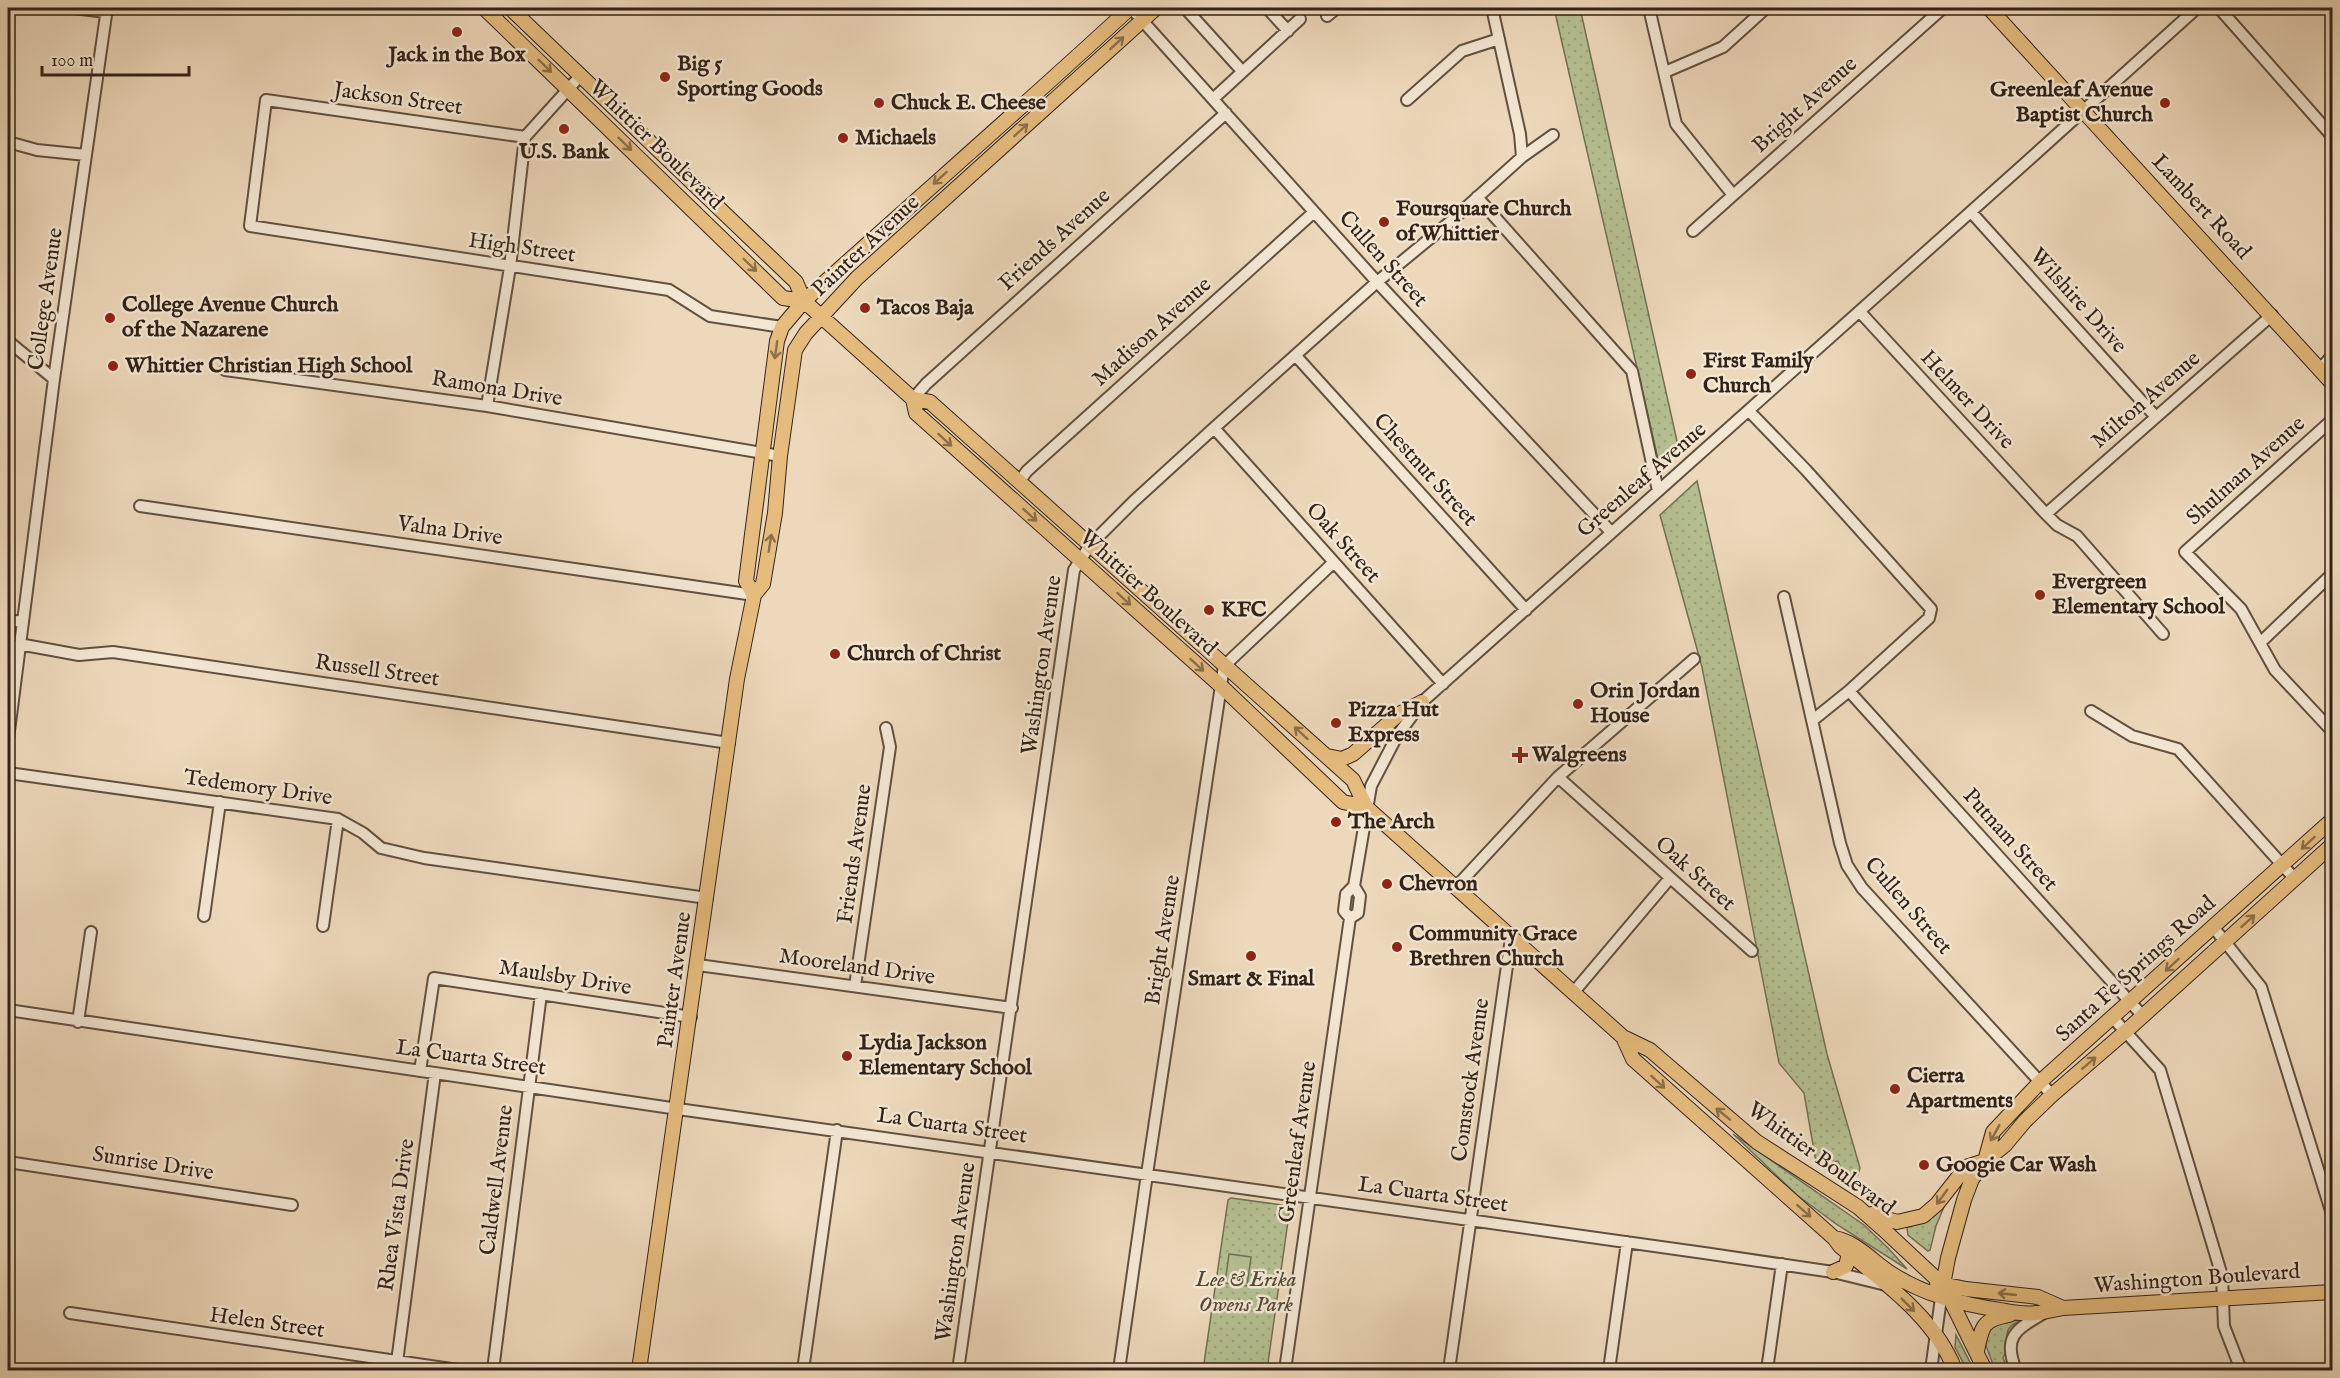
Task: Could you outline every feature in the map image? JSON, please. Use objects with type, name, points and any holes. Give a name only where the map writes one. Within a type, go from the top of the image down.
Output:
[{"type":"main road","name":"Whittier Boulevard","points":[[484,8],[783,298],[804,301]]},
{"type":"main road","name":"Whittier Boulevard","points":[[510,8],[796,282],[804,301],[821,317],[913,399],[930,402],[1327,756],[1353,780],[1366,807],[1511,938],[1623,1037],[1650,1050],[1757,1142],[1858,1207],[1945,1295],[1977,1351],[1985,1371]]},
{"type":"main road","name":"Painter Avenue","points":[[754,595],[746,581],[777,341],[782,327],[804,301],[1130,8]]},
{"type":"main road","name":"Painter Avenue","points":[[639,1371],[678,1109],[737,679],[754,595],[763,585],[775,513],[780,456],[795,350],[806,333],[857,278],[1156,8]]},
{"type":"main road","name":"Lambert Road","points":[[1989,8],[2332,383]]},
{"type":"main road","points":[[1062,93],[1063,80],[1090,56],[1092,44]]},
{"type":"main road","name":"Whittier Boulevard","points":[[913,399],[916,413],[1221,686],[1343,802],[1366,807]]},
{"type":"main road","points":[[1327,756],[1342,759],[1353,754],[1399,714],[1422,702]]},
{"type":"main road","name":"Santa Fe Springs Road","points":[[1985,1161],[1993,1132],[2041,1081],[2332,820]]},
{"type":"main road","name":"Santa Fe Springs Road","points":[[1945,1295],[1948,1258],[1964,1200],[1972,1179],[1985,1161],[2005,1145],[2025,1121],[2052,1095],[2125,1032],[2332,844]]},
{"type":"main road","name":"Whittier Boulevard","points":[[1623,1037],[1632,1059],[1834,1238],[1840,1246],[1853,1250],[1911,1307],[1951,1359],[1955,1371]]},
{"type":"main road","points":[[1858,1207],[1897,1222],[1923,1216],[1937,1204],[1966,1167],[1985,1161]]},
{"type":"main road","points":[[1833,1272],[1846,1266],[1853,1250],[1870,1250],[1908,1275],[1945,1295]]},
{"type":"main road","name":"Washington Boulevard","points":[[1945,1295],[2019,1313],[2035,1314],[2063,1308],[2332,1292]]},
{"type":"main road","name":"Washington Boulevard","points":[[1945,1295],[2038,1297],[2063,1308]]},
{"type":"main road","points":[[1977,1351],[1985,1324],[1994,1317],[2019,1313]]},
{"type":"street","points":[[73,8],[106,10]]},
{"type":"street","name":"Cullen Street","points":[[1130,8],[1377,282],[1611,532]]},
{"type":"street","points":[[1185,8],[1242,72]]},
{"type":"street","points":[[1267,8],[1288,31]]},
{"type":"street","points":[[1327,16],[1337,8]]},
{"type":"street","points":[[1492,8],[1520,134],[1522,157]]},
{"type":"street","points":[[1649,8],[1676,124],[1733,195]]},
{"type":"street","points":[[1665,72],[1723,47],[1766,8]]},
{"type":"street","name":"Bright Avenue","points":[[1693,231],[1942,8]]},
{"type":"street","name":"Greenleaf Avenue","points":[[1285,1371],[1350,918],[1358,913],[1360,896],[1354,886],[1366,807],[1371,786],[1380,766],[1402,729],[1422,702],[2197,8]]},
{"type":"street","points":[[2219,8],[2332,136]]},
{"type":"street","name":"College Avenue","points":[[8,739],[54,379],[106,10]]},
{"type":"street","points":[[1213,99],[1300,20]]},
{"type":"street","points":[[1407,100],[1462,51],[1499,39]]},
{"type":"street","points":[[488,406],[510,267],[525,137],[581,75]]},
{"type":"street","name":"Jackson Street","points":[[250,226],[266,100],[525,137]]},
{"type":"street","name":"Friends Avenue","points":[[913,399],[934,377],[1226,113]]},
{"type":"street","name":"Washington Avenue","points":[[958,1371],[1074,570],[1090,546],[1134,501],[1214,428],[1296,357],[1377,282],[1522,157],[1553,135]]},
{"type":"street","points":[[8,142],[37,150],[86,155]]},
{"type":"street","points":[[1478,197],[1632,371],[1658,491]]},
{"type":"street","name":"Madison Avenue","points":[[1019,482],[1034,465],[1314,212]]},
{"type":"street","name":"Wilshire Drive","points":[[1971,212],[2156,417]]},
{"type":"street","name":"High Street","points":[[250,226],[669,290],[710,316],[782,327]]},
{"type":"street","name":"Helmer Drive","points":[[1860,312],[2046,514],[2057,525],[2077,536],[2163,634]]},
{"type":"street","name":"Milton Avenue","points":[[2046,514],[2272,315]]},
{"type":"street","points":[[8,341],[54,379]]},
{"type":"street","points":[[2320,369],[2332,356]]},
{"type":"street","name":"Chestnut Street","points":[[1296,357],[1526,610]]},
{"type":"street","name":"Ramona Drive","points":[[225,370],[488,406],[780,456]]},
{"type":"street","points":[[1749,411],[1806,470],[1931,609],[1929,618],[1849,691],[1813,720]]},
{"type":"street","name":"Shulman Avenue","points":[[2261,642],[2241,609],[2185,552],[2332,420]]},
{"type":"street","name":"Oak Street","points":[[1214,428],[1443,684]]},
{"type":"street","name":"Valna Drive","points":[[140,506],[754,595]]},
{"type":"street","points":[[1224,666],[1334,562]]},
{"type":"street","points":[[2332,574],[2261,642],[2275,670],[2332,730]]},
{"type":"street","name":"Cullen Street","points":[[1784,597],[1847,865],[1862,888],[2052,1095]]},
{"type":"street","points":[[8,620],[22,622]]},
{"type":"street","name":"Russell Street","points":[[19,644],[79,655],[113,652],[729,743]]},
{"type":"street","points":[[1456,887],[1558,777],[1694,658]]},
{"type":"street","name":"Bright Avenue","points":[[1119,1371],[1224,666]]},
{"type":"street","name":"Putnam Street","points":[[1849,691],[2142,1015]]},
{"type":"street","points":[[2091,711],[2132,736],[2178,749],[2295,879]]},
{"type":"street","name":"Friends Avenue","points":[[855,986],[890,747],[885,728]]},
{"type":"street","name":"Tedemory Drive","points":[[8,772],[338,819],[363,833],[381,848],[424,858],[707,898]]},
{"type":"street","name":"Oak Street","points":[[1558,777],[1752,951]]},
{"type":"street","points":[[204,916],[220,802]]},
{"type":"street","points":[[323,926],[338,819]]},
{"type":"street","points":[[1573,993],[1670,878]]},
{"type":"street","points":[[2214,928],[2261,987],[2332,1214]]},
{"type":"street","points":[[78,1022],[91,932]]},
{"type":"street","name":"Comstock Avenue","points":[[1449,1371],[1511,938]]},
{"type":"street","name":"Mooreland Drive","points":[[698,965],[1012,1008]]},
{"type":"street","name":"Maulsby Drive","points":[[420,1071],[434,978],[690,1017]]},
{"type":"street","name":"Caldwell Avenue","points":[[493,1371],[541,994]]},
{"type":"street","name":"La Cuarta Street","points":[[8,1010],[678,1109],[1782,1264],[1833,1272],[1889,1286]]},
{"type":"street","points":[[2113,1018],[2160,1070],[2222,1276],[2224,1326],[2241,1371]]},
{"type":"street","name":"Rhea Vista Drive","points":[[397,1362],[435,1073]]},
{"type":"street","points":[[803,1371],[837,1130]]},
{"type":"street","name":"Sunrise Drive","points":[[8,1162],[292,1205]]},
{"type":"street","points":[[1609,1371],[1627,1242]]},
{"type":"street","points":[[1767,1371],[1782,1264]]},
{"type":"street","points":[[1931,1371],[1945,1295]]},
{"type":"street","points":[[2016,1371],[2011,1350],[2011,1339],[2014,1332],[2047,1311]]},
{"type":"street","name":"Helen Street","points":[[70,1313],[458,1371]]},
{"type":"green space","points":[[1554,8],[1580,8],[1679,450],[1671,456],[1658,459]]},
{"type":"green space","points":[[1697,481],[1827,1054],[1860,1168],[1858,1175],[1847,1182],[1838,1161],[1829,1163],[1832,1174],[1816,1162],[1804,1093],[1779,1063],[1702,667],[1660,515]]},
{"type":"green space","points":[[1733,1134],[1864,1225],[1907,1269],[1836,1224],[1797,1195]]},
{"type":"green space","points":[[1948,1197],[1928,1251],[1908,1235],[1907,1227],[1923,1222]]},
{"type":"green space","name":"Lee & Erika Owens Park","points":[[1231,1198],[1282,1205],[1289,1214],[1267,1370],[1203,1370],[1228,1200]]},
{"type":"green space","points":[[1229,1254],[1251,1257],[1247,1286],[1225,1283]]},
{"type":"green space","points":[[2008,1320],[2020,1321],[2011,1326],[2007,1332],[2003,1358],[2008,1370],[1995,1370],[1985,1343],[1990,1327]]},
{"type":"green space","points":[[1956,1335],[1974,1370],[1967,1370],[1955,1347]]},
{"type":"place","name":"Jack in the Box","points":[[457,32]]},
{"type":"place","name":"Big 5 Sporting Goods","points":[[665,77]]},
{"type":"place","name":"Chuck E. Cheese","points":[[879,103]]},
{"type":"place","name":"Greenleaf Avenue Baptist Church","points":[[2165,103]]},
{"type":"place","name":"U.S. Bank","points":[[564,129]]},
{"type":"place","name":"Michaels","points":[[843,138]]},
{"type":"place","name":"Foursquare Church of Whittier","points":[[1384,222]]},
{"type":"place","name":"Tacos Baja","points":[[865,308]]},
{"type":"place","name":"College Avenue Church of the Nazarene","points":[[110,318]]},
{"type":"place","name":"Whittier Christian High School","points":[[113,366]]},
{"type":"place","name":"First Family Church","points":[[1691,374]]},
{"type":"place","name":"Evergreen Elementary School","points":[[2040,595]]},
{"type":"place","name":"KFC","points":[[1209,610]]},
{"type":"place","name":"Church of Christ","points":[[835,654]]},
{"type":"place","name":"Orin Jordan House","points":[[1578,704]]},
{"type":"place","name":"Pizza Hut Express","points":[[1336,723]]},
{"type":"place","name":"Walgreens","points":[[1520,755]]},
{"type":"place","name":"The Arch","points":[[1336,822]]},
{"type":"place","name":"Chevron","points":[[1387,884]]},
{"type":"place","name":"Community Grace Brethren Church","points":[[1397,947]]},
{"type":"place","name":"Smart & Final","points":[[1251,956]]},
{"type":"place","name":"Lydia Jackson Elementary School","points":[[847,1056]]},
{"type":"place","name":"Cierra Apartments","points":[[1895,1089]]},
{"type":"place","name":"Googie Car Wash","points":[[1924,1165]]}]
